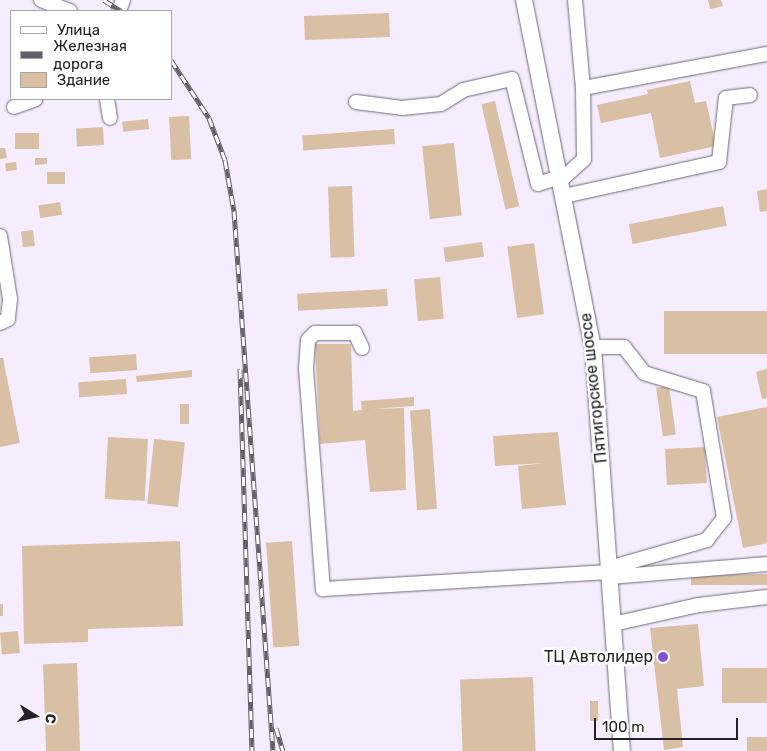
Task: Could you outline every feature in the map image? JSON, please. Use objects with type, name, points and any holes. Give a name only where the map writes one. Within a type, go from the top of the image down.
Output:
[{"type":"main road","name":"Пятигорское шоссе","points":[[524,0],[593,347],[622,751]]},
{"type":"lane","points":[[41,0],[67,10]]},
{"type":"lane","points":[[356,102],[402,108],[440,104],[463,90],[512,79],[538,184],[560,178],[584,159],[583,88],[575,0]]},
{"type":"lane","points":[[583,88],[767,54]]},
{"type":"lane","points":[[564,196],[719,162],[726,98],[750,95]]},
{"type":"lane","points":[[14,107],[33,100]]},
{"type":"lane","points":[[107,100],[110,118]]},
{"type":"lane","points":[[0,236],[10,299],[8,319],[0,322]]},
{"type":"lane","points":[[362,348],[355,333],[315,332],[308,340],[306,370],[323,589],[767,564]]},
{"type":"lane","points":[[593,347],[624,347],[644,373],[703,391],[724,518],[707,540],[609,573]]},
{"type":"lane","points":[[613,624],[699,605],[767,597]]},
{"type":"building","points":[[708,0],[721,0],[723,6],[710,9]]},
{"type":"building","points":[[389,13],[390,37],[305,40],[304,16]]},
{"type":"building","points":[[690,81],[695,103],[706,101],[716,146],[660,158],[651,113],[601,123],[597,105],[648,94],[647,90]]},
{"type":"building","points":[[495,101],[519,206],[506,209],[481,104]]},
{"type":"building","points":[[189,116],[191,159],[171,160],[169,117]]},
{"type":"building","points":[[148,119],[149,129],[123,132],[122,122]]},
{"type":"building","points":[[103,127],[104,145],[77,146],[76,128]]},
{"type":"building","points":[[394,129],[395,144],[303,150],[302,135]]},
{"type":"building","points":[[15,133],[39,133],[39,149],[15,149]]},
{"type":"building","points":[[454,143],[462,216],[430,219],[422,146]]},
{"type":"building","points":[[0,148],[5,148],[7,158],[0,159]]},
{"type":"building","points":[[35,158],[47,158],[47,164],[35,165]]},
{"type":"building","points":[[16,162],[17,170],[6,171],[5,163]]},
{"type":"building","points":[[47,172],[65,172],[65,184],[47,184]]},
{"type":"building","points":[[352,186],[354,257],[330,258],[328,187]]},
{"type":"building","points":[[767,189],[767,211],[760,212],[757,191]]},
{"type":"building","points":[[60,202],[62,215],[40,218],[38,205]]},
{"type":"building","points":[[723,206],[727,226],[633,244],[629,224]]},
{"type":"building","points":[[33,230],[35,246],[23,247],[21,231]]},
{"type":"building","points":[[482,242],[484,257],[445,262],[443,247]]},
{"type":"building","points":[[534,243],[544,314],[517,318],[507,247]]},
{"type":"building","points":[[440,277],[444,319],[418,321],[414,279]]},
{"type":"building","points":[[387,289],[388,306],[298,311],[297,294]]},
{"type":"building","points":[[664,311],[767,311],[767,354],[664,354]]},
{"type":"building","points":[[315,344],[351,344],[353,411],[362,410],[361,401],[414,397],[414,406],[372,409],[404,408],[406,490],[370,492],[365,440],[320,444]]},
{"type":"building","points":[[136,354],[137,370],[90,373],[89,357]]},
{"type":"building","points":[[0,358],[3,358],[20,443],[0,447]]},
{"type":"building","points":[[767,369],[767,398],[762,399],[756,372]]},
{"type":"building","points":[[192,370],[192,377],[137,382],[136,376]]},
{"type":"building","points":[[126,379],[127,394],[79,397],[78,382]]},
{"type":"building","points":[[669,386],[676,435],[663,436],[656,388]]},
{"type":"building","points":[[180,404],[189,404],[189,424],[180,424]]},
{"type":"building","points":[[767,407],[767,543],[743,548],[717,417]]},
{"type":"building","points":[[430,409],[437,509],[417,510],[410,410]]},
{"type":"building","points":[[558,432],[566,505],[522,509],[518,466],[546,463],[495,466],[493,436]]},
{"type":"building","points":[[108,437],[148,439],[145,501],[105,499]]},
{"type":"building","points":[[154,439],[185,442],[178,507],[147,504]]},
{"type":"building","points":[[705,447],[707,483],[667,485],[665,449]]},
{"type":"building","points":[[180,541],[183,626],[88,629],[88,642],[24,644],[22,546]]},
{"type":"building","points":[[292,541],[299,646],[273,648],[266,543]]},
{"type":"building","points":[[691,574],[767,574],[767,585],[691,585]]},
{"type":"building","points":[[0,604],[3,604],[3,616],[0,616]]},
{"type":"building","points":[[698,624],[704,686],[677,689],[683,747],[664,750],[650,628]]},
{"type":"building","points":[[18,631],[20,653],[2,654],[0,633]]},
{"type":"building","points":[[77,663],[80,751],[46,751],[43,664]]},
{"type":"building","points":[[722,668],[767,668],[767,703],[722,703]]},
{"type":"building","points":[[533,677],[536,751],[463,751],[460,680]]},
{"type":"building","points":[[590,701],[598,701],[598,721],[590,721]]},
{"type":"building","points":[[747,737],[767,737],[767,751],[747,751]]},
{"type":"railway","points":[[104,0],[119,10]]},
{"type":"railway","points":[[172,62],[209,118],[225,160],[234,211],[273,751]]},
{"type":"railway","points":[[240,369],[252,751]]},
{"type":"railway","points":[[276,728],[283,751]]},
{"type":"place","name":"ТЦ Автолидер","points":[[663,657]]}]
